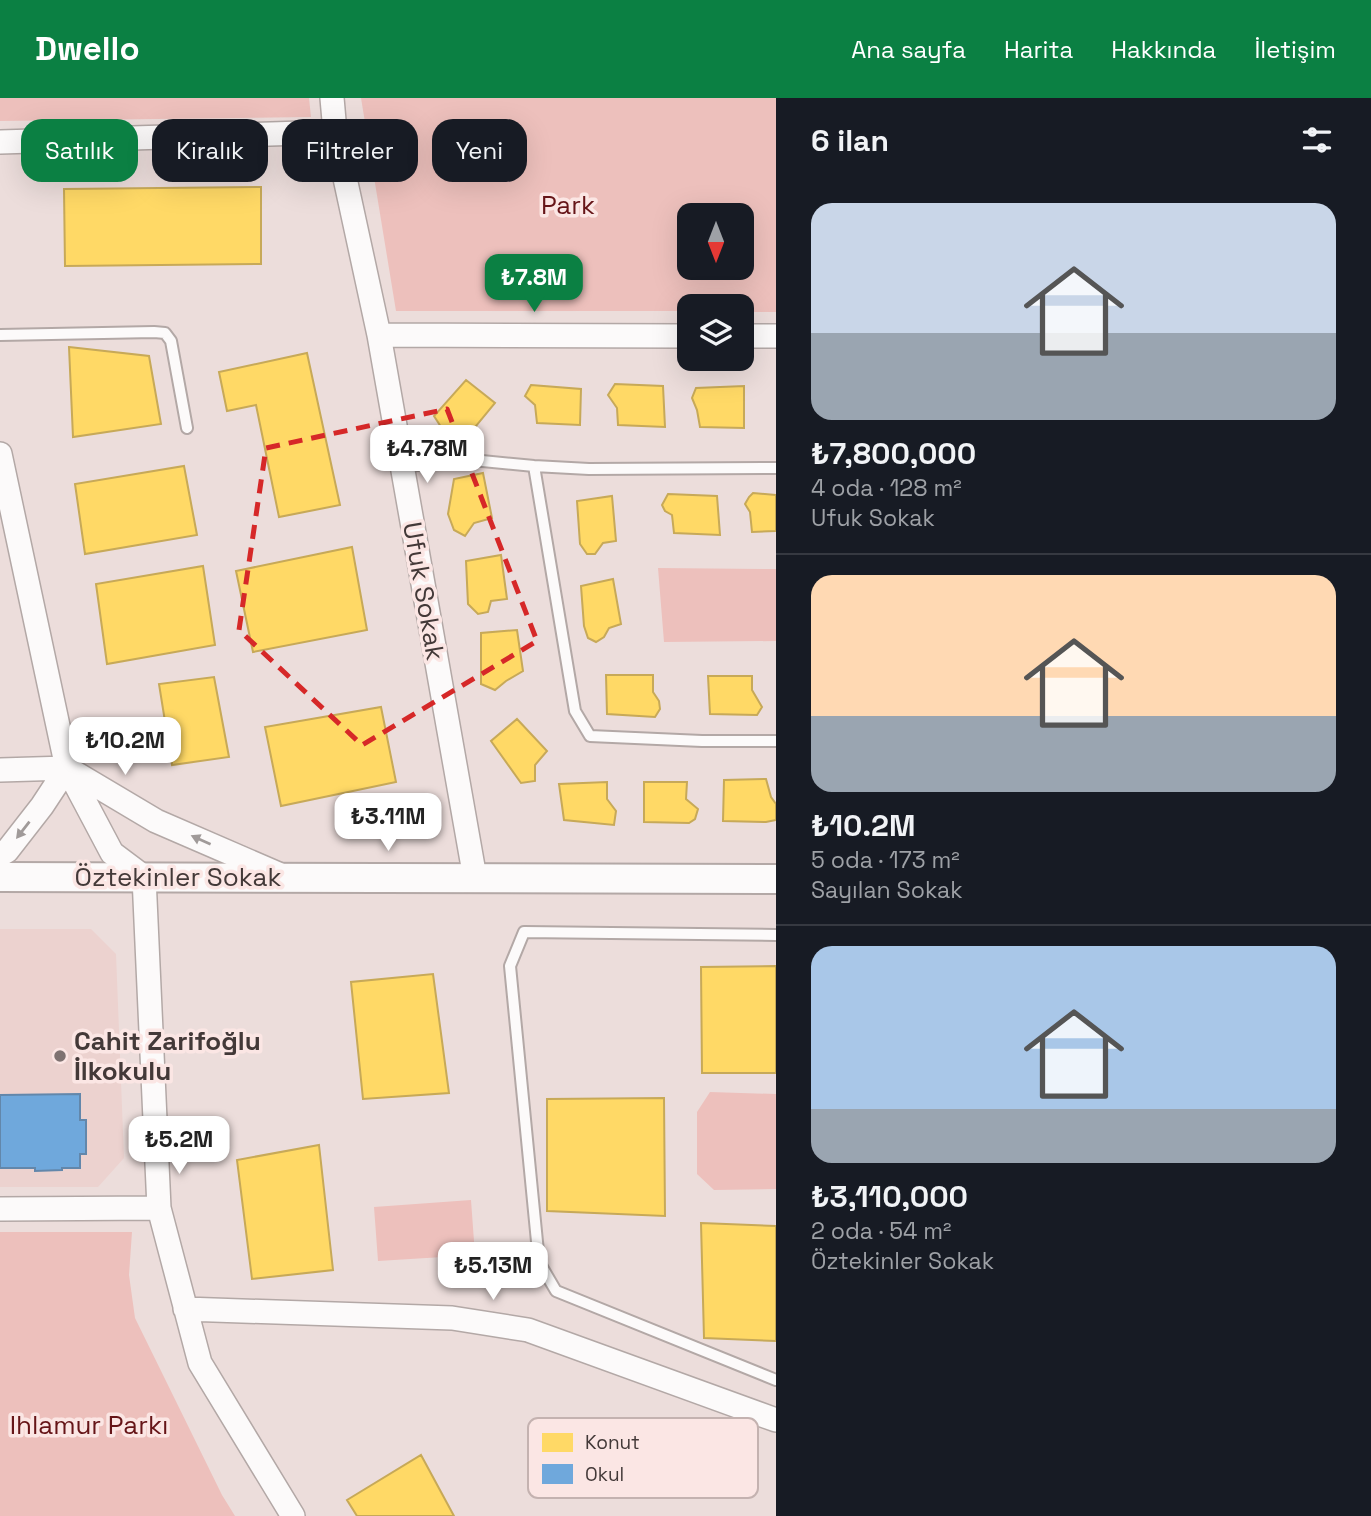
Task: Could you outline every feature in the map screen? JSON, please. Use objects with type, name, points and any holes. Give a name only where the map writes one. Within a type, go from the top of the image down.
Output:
[{"type":"street","name":"Ufuk Sokak","points":[[332,98],[334,119]]},
{"type":"street","points":[[0,142],[282,134]]},
{"type":"street","name":"Ufuk Sokak","points":[[346,182],[379,335],[475,878]]},
{"type":"street","points":[[379,335],[677,336]]},
{"type":"street","points":[[754,336],[776,336]]},
{"type":"street","points":[[0,454],[2,480],[68,768],[112,853],[144,877],[159,1208],[185,1309],[200,1363],[293,1516]]},
{"type":"street","points":[[0,855],[8,850],[68,768]]},
{"type":"street","points":[[0,770],[68,768],[156,821],[286,877]]},
{"type":"street","name":"Öztekinler Sokak","points":[[0,877],[776,879]]},
{"type":"street","points":[[0,1209],[159,1208]]},
{"type":"street","points":[[185,1309],[452,1318],[528,1330],[776,1420]]},
{"type":"lane","points":[[0,335],[165,333],[171,341],[187,428]]},
{"type":"lane","points":[[402,467],[462,459],[589,469],[776,468]]},
{"type":"lane","points":[[534,466],[575,711],[590,736],[776,741]]},
{"type":"lane","points":[[776,935],[524,932],[510,966],[539,1262],[556,1291],[776,1380]]},
{"type":"highlighted area","points":[[447,409],[537,641],[362,745],[239,630],[266,448]]},
{"type":"shaded area","name":"Cahit Zarifoğlu İlkokulu","points":[[0,929],[91,929],[116,954],[124,1158],[98,1187],[0,1187]]},
{"type":"green space","points":[[0,98],[309,98],[311,117],[21,119],[0,121]]},
{"type":"green space","name":"Park","points":[[361,98],[776,98],[776,312],[754,312],[754,294],[677,294],[677,311],[396,311],[375,182],[418,182],[418,119],[364,119]]},
{"type":"green space","points":[[658,568],[776,569],[776,641],[664,642]]},
{"type":"green space","points":[[710,1092],[776,1094],[776,1189],[714,1190],[697,1174],[697,1112]]},
{"type":"green space","points":[[471,1200],[475,1255],[378,1261],[374,1207]]},
{"type":"green space","name":"Ihlamur Parkı","points":[[0,1232],[132,1232],[129,1275],[135,1318],[222,1495],[235,1516],[0,1516]]},
{"type":"building: Konut","points":[[261,187],[261,264],[65,266],[64,189]]},
{"type":"building: Konut","points":[[69,347],[149,356],[161,424],[73,437]]},
{"type":"building: Konut","points":[[307,353],[340,505],[279,517],[256,405],[227,411],[219,372]]},
{"type":"building: Konut","points":[[466,380],[495,403],[467,437],[455,428],[443,430],[434,416]]},
{"type":"building: Konut","points":[[615,384],[663,386],[665,427],[618,425],[617,408],[608,395]]},
{"type":"building: Konut","points":[[531,385],[581,389],[580,425],[537,423],[535,405],[525,396]]},
{"type":"building: Konut","points":[[744,386],[744,428],[700,427],[692,398],[696,388]]},
{"type":"building: Konut","points":[[184,466],[197,535],[85,554],[75,484]]},
{"type":"building: Konut","points":[[483,473],[492,518],[474,523],[465,536],[454,530],[448,514],[454,479]]},
{"type":"building: Konut","points":[[753,493],[776,495],[776,531],[752,532],[750,512],[745,504]]},
{"type":"building: Konut","points":[[668,494],[717,496],[720,535],[674,533],[672,515],[665,511],[662,505]]},
{"type":"building: Konut","points":[[612,496],[616,541],[603,543],[595,554],[587,554],[580,544],[577,501]]},
{"type":"building: Konut","points":[[352,547],[367,630],[253,652],[236,571]]},
{"type":"building: Konut","points":[[501,555],[507,599],[491,601],[488,612],[478,614],[468,604],[466,561]]},
{"type":"building: Konut","points":[[203,566],[215,645],[107,664],[96,584]]},
{"type":"building: Konut","points":[[613,579],[621,624],[609,628],[604,637],[596,642],[588,638],[584,626],[581,586]]},
{"type":"building: Konut","points":[[517,630],[523,671],[495,690],[481,684],[481,633]]},
{"type":"building: Konut","points":[[606,675],[653,675],[653,692],[659,701],[660,709],[655,717],[607,714]]},
{"type":"building: Konut","points":[[708,676],[752,676],[752,690],[762,707],[757,715],[710,714]]},
{"type":"building: Konut","points":[[214,677],[229,757],[172,765],[159,684]]},
{"type":"building: Konut","points":[[381,707],[396,782],[281,806],[265,727]]},
{"type":"building: Konut","points":[[517,719],[547,751],[535,765],[535,781],[521,783],[491,741]]},
{"type":"building: Konut","points":[[766,779],[776,804],[776,820],[723,821],[724,780]]},
{"type":"building: Konut","points":[[607,782],[607,799],[616,811],[614,825],[564,820],[559,784]]},
{"type":"building: Konut","points":[[644,782],[687,782],[686,799],[698,809],[695,819],[689,823],[644,822]]},
{"type":"building: Konut","points":[[776,966],[776,1073],[702,1073],[701,967]]},
{"type":"building: Konut","points":[[433,974],[449,1093],[363,1099],[351,982]]},
{"type":"building: Konut","points":[[664,1098],[665,1216],[547,1211],[547,1099]]},
{"type":"building: Konut","points":[[319,1145],[333,1270],[252,1279],[237,1160]]},
{"type":"building: Konut","points":[[701,1223],[776,1226],[776,1341],[704,1338]]},
{"type":"building: Konut","points":[[421,1455],[454,1516],[357,1516],[347,1500]]},
{"type":"building: Okul","points":[[80,1094],[80,1120],[86,1120],[86,1154],[80,1154],[80,1168],[35,1171],[35,1168],[0,1168],[0,1095]]},
{"type":"place","name":"Cahit Zarifoğlu İlkokulu","points":[[60,1056]]}]
